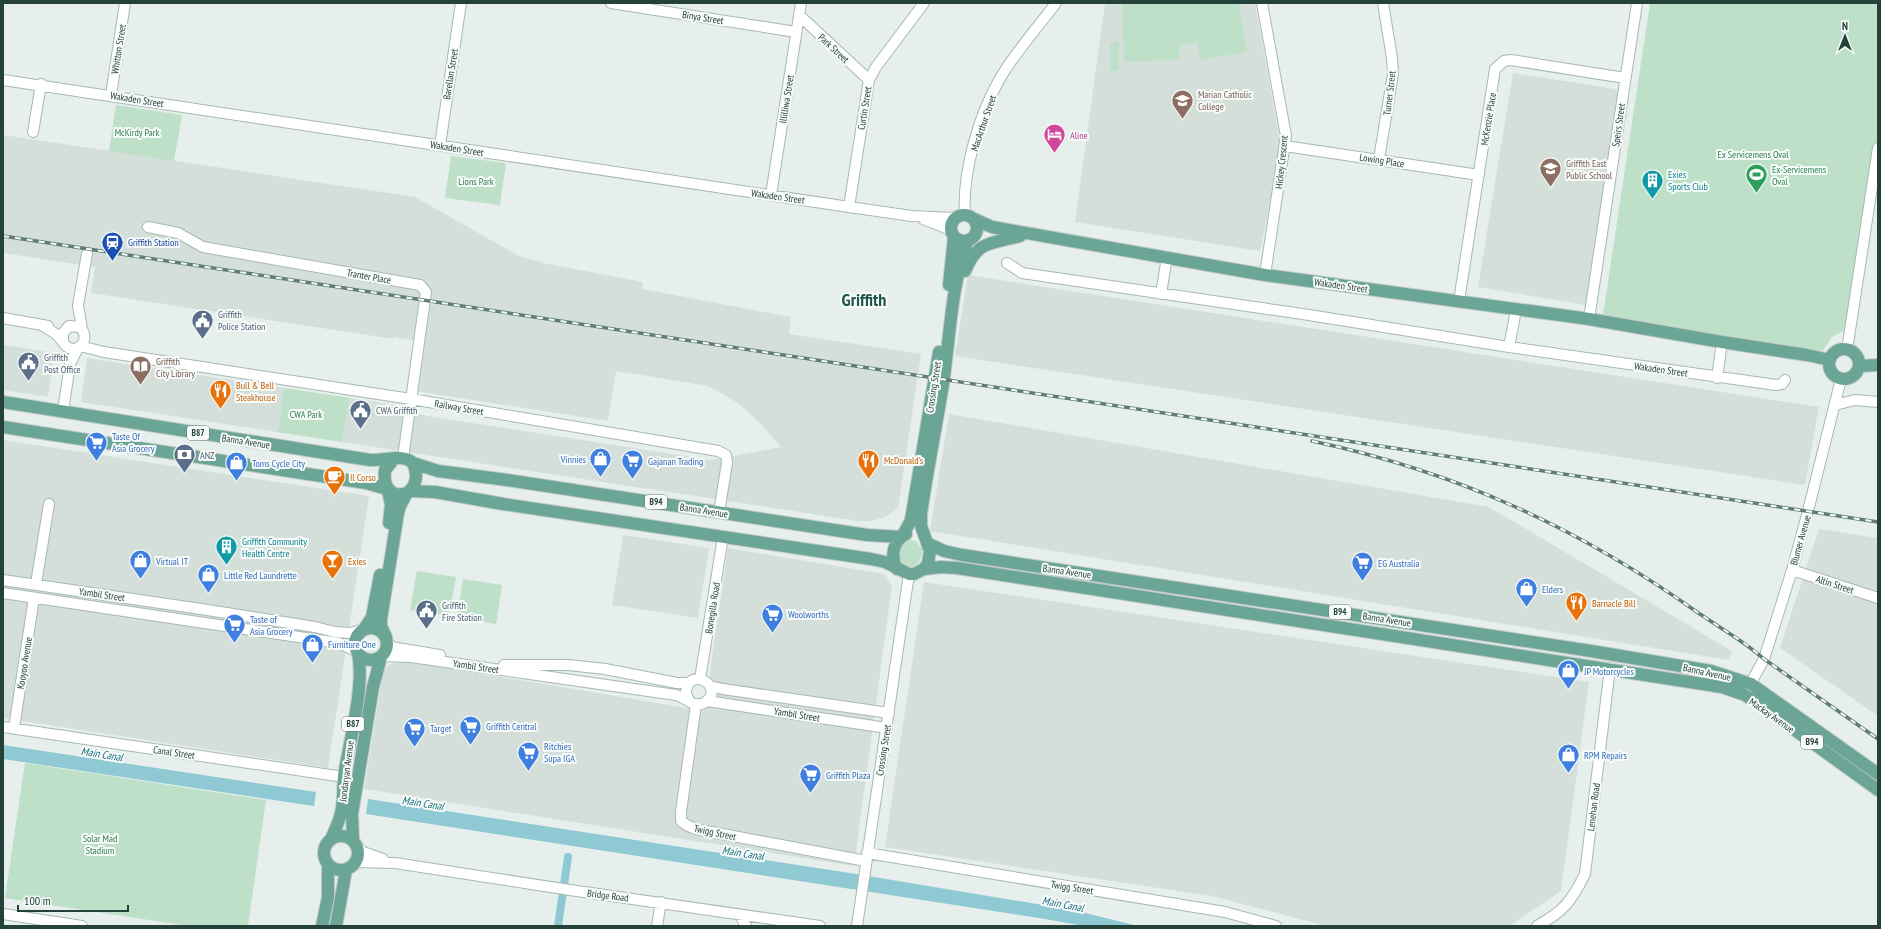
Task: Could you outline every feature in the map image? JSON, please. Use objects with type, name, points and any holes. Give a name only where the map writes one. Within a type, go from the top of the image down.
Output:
[{"type":"main road","points":[[964,217],[976,231],[970,239],[961,240],[953,233],[952,222],[964,217]]},
{"type":"main road","name":"Wakaden Street","points":[[964,217],[992,227],[1265,275],[1589,319],[1830,360]]},
{"type":"main road","name":"Crossing Street","points":[[902,536],[910,525],[954,252],[953,233]]},
{"type":"main road","name":"Wakaden Street","points":[[970,239],[1001,235],[1044,237]]},
{"type":"main road","name":"Crossing Street","points":[[955,296],[971,256],[979,249],[996,241],[1020,236]]},
{"type":"main road","name":"Crossing Street","points":[[927,542],[921,526],[921,514],[943,384],[961,262],[970,239]]},
{"type":"main road","points":[[1838,351],[1851,351],[1857,357],[1859,366],[1858,370],[1853,377],[1841,379],[1836,377],[1830,370],[1830,360],[1838,351]]},
{"type":"main road","points":[[1859,366],[1878,366]]},
{"type":"main road","name":"Banna Avenue","points":[[3,402],[370,460],[403,460],[438,471],[507,480],[867,535],[902,536]]},
{"type":"main road","name":"B87","points":[[3,427],[366,482],[395,494],[409,492]]},
{"type":"main road","name":"B87","points":[[357,652],[355,639],[372,617],[391,512],[388,490],[384,481],[385,470],[387,465],[403,460],[416,478],[400,506],[398,514],[381,626],[386,638],[386,650],[381,656]]},
{"type":"main road","points":[[409,492],[435,492],[503,504],[871,559],[885,562],[909,574]]},
{"type":"main road","name":"B94","points":[[902,536],[916,534],[927,542]]},
{"type":"main road","points":[[897,568],[894,564],[893,553],[896,542],[902,536]]},
{"type":"main road","points":[[924,569],[930,557],[927,542]]},
{"type":"main road","name":"Banna Avenue","points":[[927,542],[944,551],[962,555],[1611,654],[1711,672],[1751,684]]},
{"type":"main road","name":"Banna Avenue","points":[[924,569],[941,567],[957,568],[1610,668],[1715,686],[1745,695]]},
{"type":"main road","name":"B94","points":[[909,574],[914,574],[924,569]]},
{"type":"main road","points":[[362,629],[371,627],[378,629],[386,638]]},
{"type":"main road","points":[[357,652],[363,658],[370,660],[381,656]]},
{"type":"main road","name":"Jondaryan Avenue","points":[[349,794],[344,777],[357,701],[359,665],[357,652]]},
{"type":"main road","points":[[1610,668],[1611,654]]},
{"type":"main road","name":"Jondaryan Avenue","points":[[355,843],[347,813],[349,794],[381,656]]},
{"type":"main road","name":"Mackay Avenue","points":[[1751,684],[1878,774]]},
{"type":"main road","name":"Mackay Avenue","points":[[1745,695],[1878,790]]},
{"type":"main road","name":"Jondaryan Avenue","points":[[331,838],[347,813]]},
{"type":"main road","points":[[331,838],[345,836],[355,843]]},
{"type":"main road","name":"B87","points":[[322,926],[328,897],[328,865],[324,854],[327,843],[331,838]]},
{"type":"main road","name":"B87","points":[[355,843],[358,851],[356,862]]},
{"type":"main road","points":[[328,865],[336,870],[346,870],[356,862]]},
{"type":"main road","points":[[336,926],[346,870]]},
{"type":"street","name":"Whitton Street","points":[[111,95],[125,3]]},
{"type":"street","name":"Barellan Street","points":[[440,146],[461,3]]},
{"type":"street","name":"Binya Street","points":[[611,3],[796,32]]},
{"type":"street","name":"Illilliwa Street","points":[[771,195],[801,3]]},
{"type":"street","name":"Curtin Street","points":[[849,207],[869,80],[876,67],[924,3]]},
{"type":"street","name":"MacArthur Street","points":[[964,217],[966,190],[974,145],[987,106],[998,81],[1056,3]]},
{"type":"street","name":"Hickey Crescent","points":[[1262,3],[1286,136],[1265,275]]},
{"type":"street","name":"Turner Street","points":[[1380,159],[1393,74],[1392,58],[1383,3]]},
{"type":"street","name":"Speirs Street","points":[[1589,319],[1637,3]]},
{"type":"street","name":"Park Street","points":[[799,15],[869,80]]},
{"type":"street","name":"McKenzie Place","points":[[1459,301],[1495,69],[1500,64],[1511,60],[1625,78]]},
{"type":"street","name":"Wakaden Street","points":[[3,80],[41,84],[440,146],[912,216],[964,217]]},
{"type":"street","points":[[33,132],[41,84]]},
{"type":"street","name":"Lowing Place","points":[[1285,146],[1479,175]]},
{"type":"street","points":[[1847,350],[1878,148]]},
{"type":"street","name":"Wakaden Street","points":[[912,216],[953,233]]},
{"type":"street","name":"Tranter Place","points":[[148,227],[178,233],[203,246],[420,285],[426,292],[403,460]]},
{"type":"street","points":[[70,364],[64,343],[63,333],[68,327],[78,305],[87,254]]},
{"type":"street","points":[[1161,294],[1167,257]]},
{"type":"street","name":"Wakaden Street","points":[[1007,263],[1022,273],[1309,315],[1510,347],[1717,378],[1776,385],[1782,384],[1785,380]]},
{"type":"street","points":[[63,412],[70,364],[84,341],[78,305]]},
{"type":"street","points":[[1510,347],[1516,310]]},
{"type":"street","points":[[3,318],[42,326],[76,326],[83,332]]},
{"type":"street","points":[[42,326],[71,348],[79,347]]},
{"type":"street","name":"Railway Street","points":[[83,332],[100,345],[132,355]]},
{"type":"street","points":[[1717,378],[1722,342]]},
{"type":"street","name":"Railway Street","points":[[79,347],[411,398],[718,451],[726,455],[727,463],[719,512]]},
{"type":"street","name":"Blumer Avenue","points":[[1745,695],[1764,659],[1792,570],[1841,379]]},
{"type":"street","points":[[1835,405],[1855,400],[1876,398]]},
{"type":"street","points":[[36,584],[49,504]]},
{"type":"street","name":"Bonegilla Road","points":[[700,679],[723,537]]},
{"type":"street","name":"Altin Street","points":[[1792,570],[1878,598]]},
{"type":"street","name":"Crossing Street","points":[[857,926],[890,713],[909,574]]},
{"type":"street","name":"Yambil Street","points":[[3,580],[201,609],[315,627],[335,632],[351,633],[362,629]]},
{"type":"street","name":"Yambil Street","points":[[3,593],[339,643],[357,652]]},
{"type":"street","name":"Kooyoo Avenue","points":[[14,728],[34,598]]},
{"type":"street","points":[[199,622],[201,609]]},
{"type":"street","name":"Yambil Street","points":[[386,638],[391,646],[402,650],[508,665],[568,665],[605,668],[677,683],[689,683]]},
{"type":"street","name":"Yambil Street","points":[[381,656],[411,657],[569,679],[676,695],[692,702]]},
{"type":"street","name":"Yambil Street","points":[[524,664],[565,670],[569,675],[569,679]]},
{"type":"street","name":"Lenehan Road","points":[[1537,926],[1561,912],[1571,899],[1585,874],[1610,668]]},
{"type":"street","points":[[696,679],[708,682],[711,694],[707,701],[692,702],[686,694],[689,683],[696,679]]},
{"type":"street","name":"Yambil Street","points":[[710,686],[890,713]]},
{"type":"street","name":"Yambil Street","points":[[707,701],[887,728]]},
{"type":"street","name":"Twigg Street","points":[[692,702],[681,812],[681,821],[691,828],[867,857],[1225,912],[1276,926]]},
{"type":"street","name":"Canal Street","points":[[3,727],[344,777]]},
{"type":"street","name":"Bridge Road","points":[[355,843],[364,852],[395,862],[570,890],[820,926]]},
{"type":"street","name":"Bridge Road","points":[[356,862],[395,862]]},
{"type":"street","points":[[657,926],[661,902]]},
{"type":"street","points":[[3,914],[82,926]]},
{"type":"street","points":[[740,915],[746,926]]},
{"type":"shaded area","name":"Marian Catholic College","points":[[1105,3],[1255,3],[1281,147],[1260,251],[1075,222]]},
{"type":"shaded area","name":"Griffith East Public School","points":[[1513,73],[1622,90],[1586,305],[1478,287]]},
{"type":"shaded area","points":[[3,135],[415,197],[519,256],[548,264],[643,282],[642,289],[791,317],[789,334],[921,354],[898,508],[886,517],[871,521],[858,521],[81,402],[87,358],[383,403],[427,416],[711,460],[781,447],[762,425],[738,403],[708,386],[616,371],[608,421],[415,391],[423,342],[394,337],[394,339],[91,293],[95,267],[3,253]]},
{"type":"shaded area","points":[[968,275],[1819,407],[1805,485],[955,356]]},
{"type":"shaded area","points":[[4,345],[54,353],[48,397],[3,390]]},
{"type":"shaded area","points":[[949,414],[1489,507],[1732,651],[1729,660],[930,531]]},
{"type":"shaded area","points":[[3,440],[369,496],[328,768],[3,718]]},
{"type":"shaded area","points":[[1819,529],[1878,538],[1878,716],[1780,648]]},
{"type":"shaded area","points":[[623,535],[709,548],[698,618],[612,605]]},
{"type":"shaded area","points":[[728,548],[885,574],[892,586],[854,866],[364,789],[383,673],[390,664],[406,661],[704,711]]},
{"type":"shaded area","points":[[924,582],[1589,682],[1561,891],[1509,926],[1327,926],[1212,896],[885,847]]},
{"type":"green space","points":[[1122,3],[1239,3],[1247,52],[1200,60],[1197,42],[1179,46],[1179,60],[1124,62]]},
{"type":"green space","name":"Ex Servicemens Oval","points":[[1650,3],[1878,3],[1878,162],[1847,329],[1832,337],[1822,352],[1722,342],[1602,322]]},
{"type":"green space","points":[[1119,42],[1119,71],[1110,71],[1110,43]]},
{"type":"green space","name":"McKirdy Park","points":[[116,105],[182,115],[174,161],[109,151]]},
{"type":"green space","name":"Lions Park","points":[[451,156],[506,163],[500,205],[445,198]]},
{"type":"green space","name":"CWA Park","points":[[284,388],[349,398],[342,442],[278,432]]},
{"type":"green space","points":[[907,540],[916,541],[922,549],[918,564],[909,568],[901,562],[899,556],[899,549]]},
{"type":"green space","points":[[417,571],[456,577],[449,616],[410,610]]},
{"type":"green space","points":[[463,579],[502,585],[496,624],[457,618]]},
{"type":"green space","name":"Solar Mad Stadium","points":[[25,763],[266,800],[248,926],[188,926],[5,898]]},
{"type":"water","name":"Main Canal","points":[[3,745],[316,792],[314,806],[3,759]]},
{"type":"water","points":[[368,799],[856,874],[1073,910],[1138,926],[1084,926],[366,814]]},
{"type":"waterway","points":[[558,926],[568,857]]},
{"type":"railway","points":[[3,236],[1878,522]]},
{"type":"railway","points":[[1312,441],[1365,454],[1466,486],[1514,506],[1561,529],[1607,554],[1740,640],[1764,659],[1878,739]]},
{"type":"place","name":"Marian Catholic College","points":[[1183,120]]},
{"type":"place","name":"Aline","points":[[1055,154]]},
{"type":"place","name":"Griffith East Public School","points":[[1550,188]]},
{"type":"place","name":"Ex-Servicemens Oval","points":[[1757,194]]},
{"type":"place","name":"Exies Sports Club","points":[[1652,200]]},
{"type":"place","name":"Griffith Station","points":[[113,262]]},
{"type":"place","name":"Griffith Police Station","points":[[202,340]]},
{"type":"place","name":"Griffith Post Office","points":[[29,382]]},
{"type":"place","name":"Griffith City Library","points":[[141,386]]},
{"type":"place","name":"Bull & Bell Steakhouse","points":[[220,410]]},
{"type":"place","name":"CWA Griffith","points":[[360,430]]},
{"type":"place","name":"Taste Of Asia Grocery","points":[[97,462]]},
{"type":"place","name":"ANZ","points":[[185,474]]},
{"type":"place","name":"Vinnies","points":[[601,478]]},
{"type":"place","name":"Gajanan Trading","points":[[633,480]]},
{"type":"place","name":"McDonald's","points":[[869,480]]},
{"type":"place","name":"Toms Cycle City","points":[[236,482]]},
{"type":"place","name":"Il Corso","points":[[334,496]]},
{"type":"place","name":"Griffith Community Health Centre","points":[[227,566]]},
{"type":"place","name":"Virtual IT","points":[[141,580]]},
{"type":"place","name":"Exies","points":[[333,580]]},
{"type":"place","name":"EG Australia","points":[[1363,582]]},
{"type":"place","name":"Little Red Laundrette","points":[[208,594]]},
{"type":"place","name":"Elders","points":[[1527,608]]},
{"type":"place","name":"Barnacle Bill","points":[[1576,622]]},
{"type":"place","name":"Griffith Fire Station","points":[[427,630]]},
{"type":"place","name":"Woolworths","points":[[773,634]]},
{"type":"place","name":"Taste of Asia Grocery","points":[[235,644]]},
{"type":"place","name":"Furniture One","points":[[313,664]]},
{"type":"place","name":"JP Motorcycles","points":[[1568,690]]},
{"type":"place","name":"Griffith Central","points":[[470,746]]},
{"type":"place","name":"Target","points":[[415,748]]},
{"type":"place","name":"Ritchies Supa IGA","points":[[529,772]]},
{"type":"place","name":"RPM Repairs","points":[[1569,774]]},
{"type":"place","name":"Griffith Plaza","points":[[810,794]]},
{"type":"district","name":"Griffith","points":[[864,300]]}]
